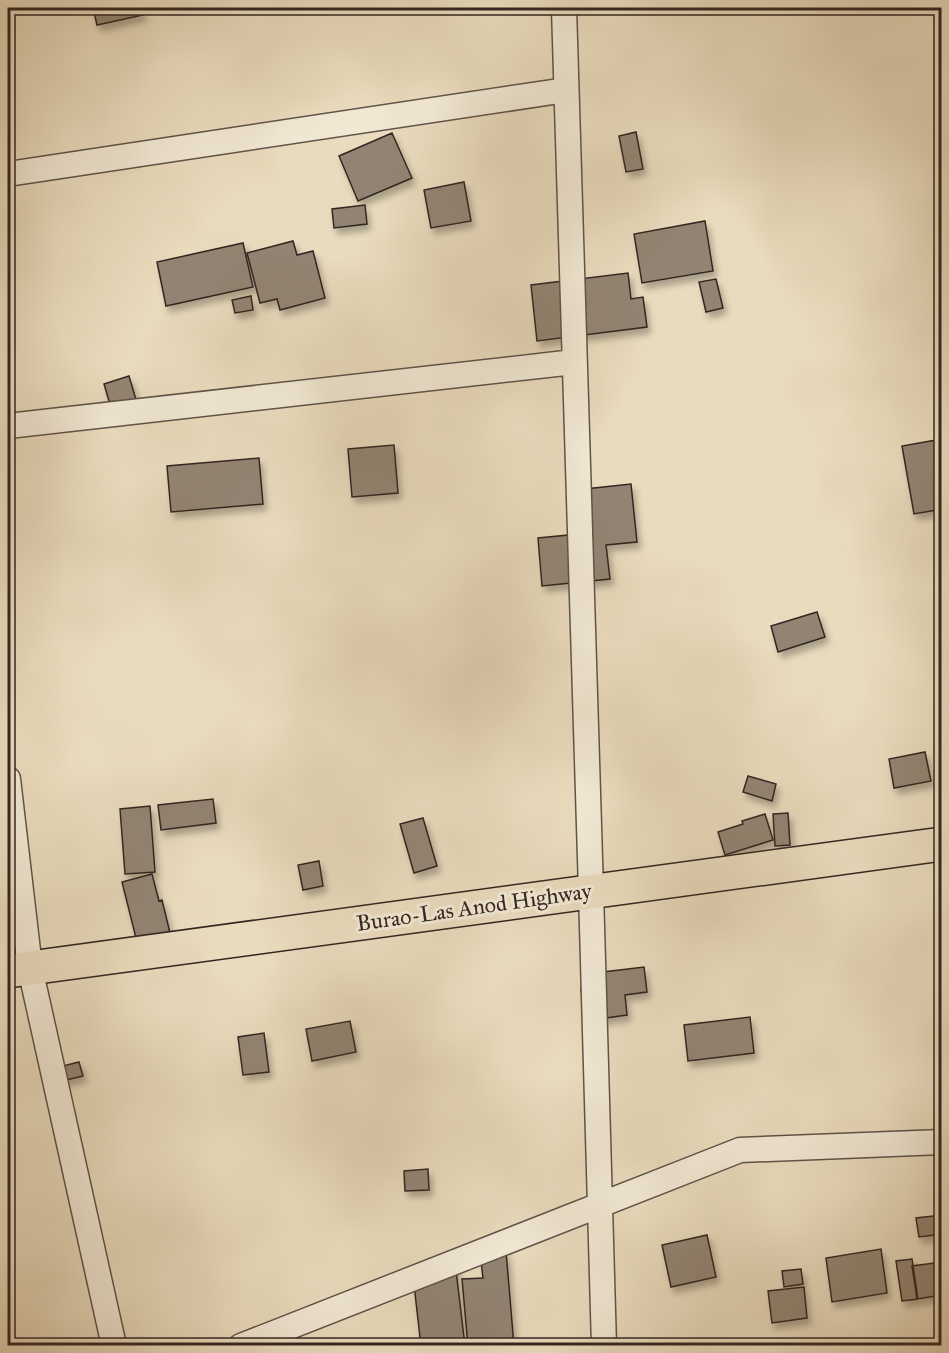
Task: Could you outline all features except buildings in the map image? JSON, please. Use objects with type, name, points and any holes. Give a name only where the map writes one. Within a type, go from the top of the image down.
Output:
[{"type":"highway","name":"Burao-Las Anod Highway","points":[[19,970],[942,844]]},
{"type":"street","points":[[564,8],[604,1346]]},
{"type":"street","points":[[8,174],[566,90]]},
{"type":"street","points":[[8,426],[574,362]]},
{"type":"street","points":[[8,779],[19,970],[114,1346]]},
{"type":"street","points":[[241,1346],[740,1150],[942,1142]]}]
